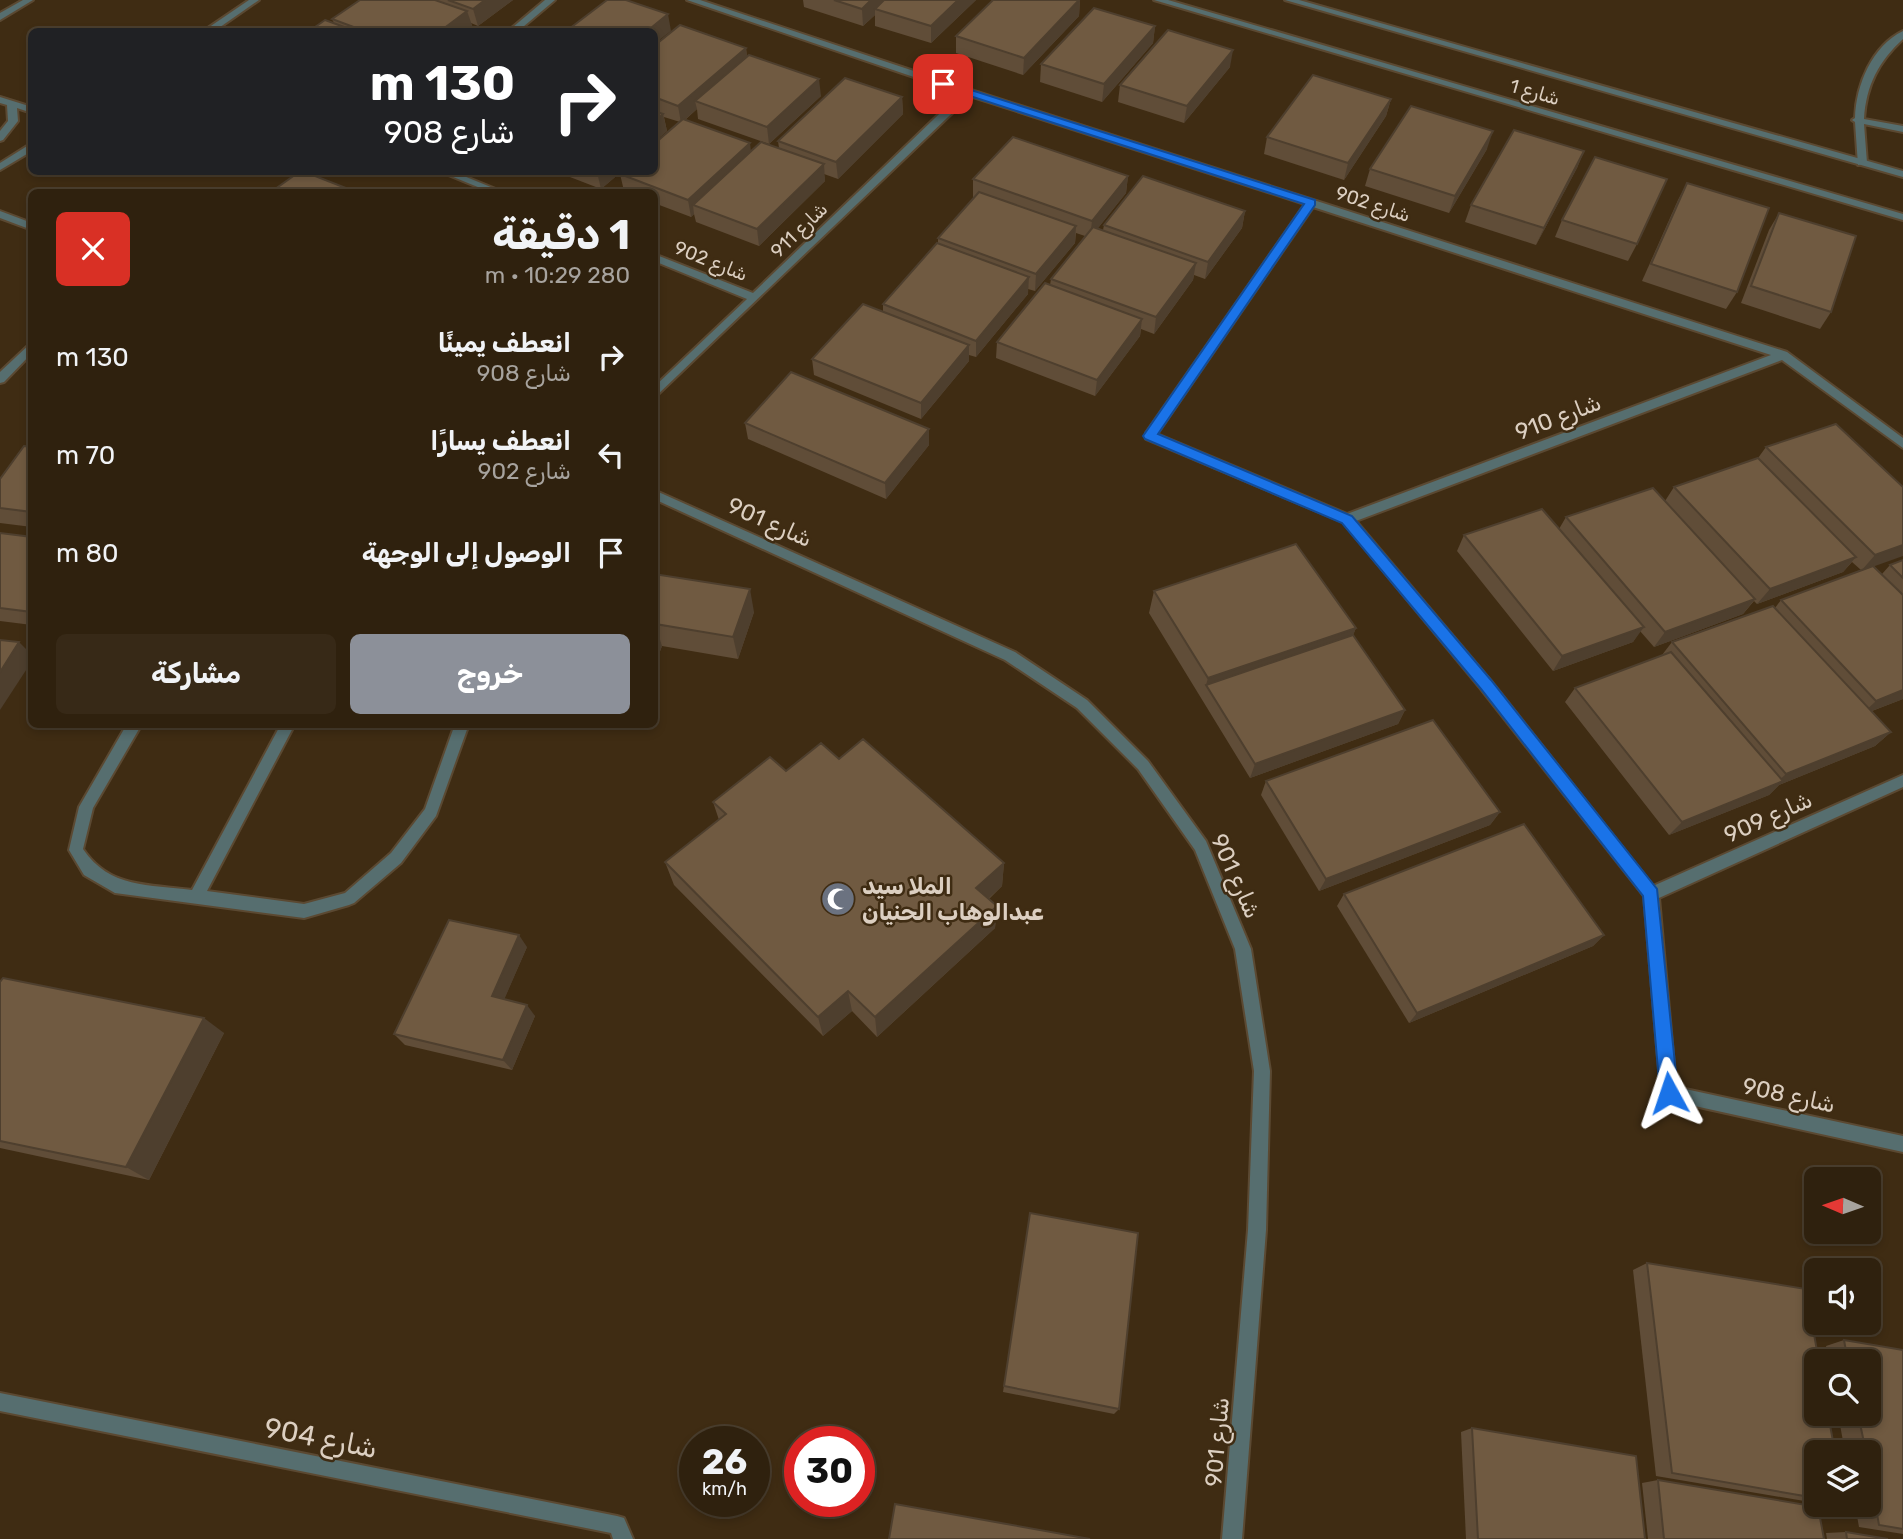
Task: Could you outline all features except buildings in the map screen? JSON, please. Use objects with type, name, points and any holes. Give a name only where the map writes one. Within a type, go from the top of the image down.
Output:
[{"type":"street","points":[[0,16],[29,0]]},
{"type":"street","points":[[212,28],[255,0]]},
{"type":"street","points":[[516,28],[551,0]]},
{"type":"street","name":"شارع 902","points":[[691,0],[1783,355],[1903,444]]},
{"type":"street","name":"شارع 1","points":[[1158,0],[1903,217]]},
{"type":"street","name":"شارع 1","points":[[1289,0],[1903,174]]},
{"type":"street","points":[[1862,163],[1857,120],[1859,101],[1874,66],[1903,34]]},
{"type":"street","name":"شارع 911","points":[[658,390],[968,92]]},
{"type":"street","points":[[0,100],[28,109]]},
{"type":"street","points":[[0,138],[12,121],[12,105]]},
{"type":"street","points":[[1857,120],[1903,129]]},
{"type":"street","points":[[0,167],[28,149]]},
{"type":"street","points":[[454,175],[490,189]]},
{"type":"street","points":[[1311,203],[1150,436],[1347,519],[1486,685],[1651,894]]},
{"type":"street","points":[[0,214],[28,224]]},
{"type":"street","name":"شارع 902","points":[[658,259],[753,297]]},
{"type":"street","points":[[0,379],[28,350]]},
{"type":"street","name":"شارع 910","points":[[1347,519],[1783,355]]},
{"type":"street","name":"شارع 901","points":[[658,496],[1010,656],[1082,704],[1143,765],[1201,846],[1243,949],[1262,1072],[1257,1230],[1232,1539]]},
{"type":"street","points":[[133,728],[86,807],[76,850],[89,870],[115,886],[304,911],[349,898],[396,858],[431,812],[461,728]]},
{"type":"street","points":[[196,897],[286,728]]},
{"type":"street","name":"شارع 909","points":[[1651,894],[1903,782]]},
{"type":"street","name":"شارع 908","points":[[1651,894],[1669,1093],[1903,1144]]},
{"type":"street","name":"شارع 904","points":[[0,1402],[617,1525],[623,1539]]},
{"type":"place","name":"الملا سيد عبدالوهاب الحنيان","points":[[838,899]]},
{"type":"route","points":[[943,84],[1311,203],[1150,436],[1347,519],[1486,685],[1651,894],[1669,1093]]}]
